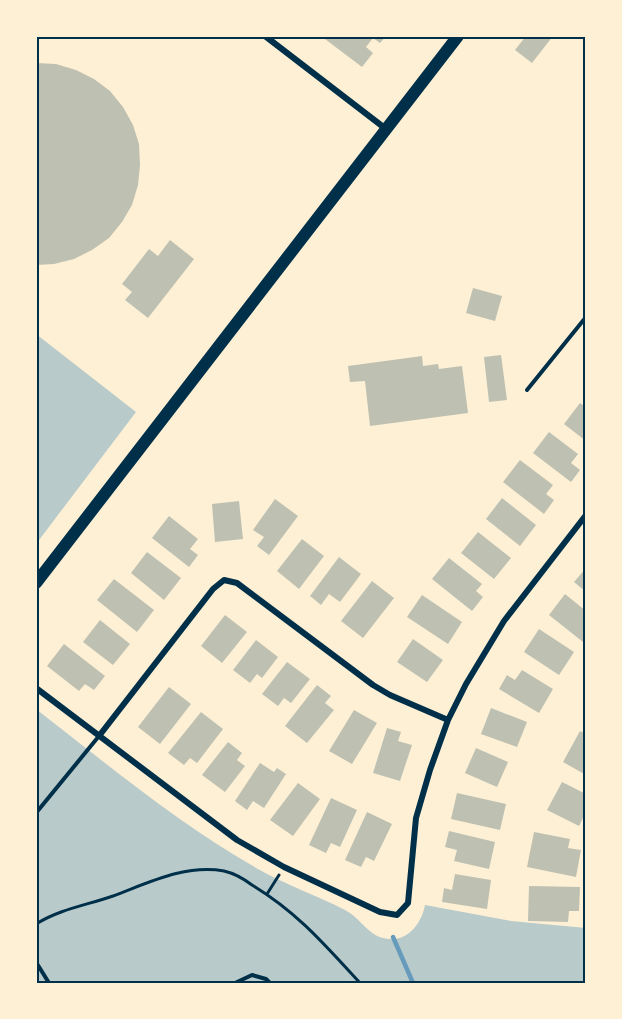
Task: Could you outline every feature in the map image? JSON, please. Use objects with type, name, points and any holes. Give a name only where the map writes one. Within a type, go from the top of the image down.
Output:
[{"type":"main road","points":[[36,583],[458,36]]},
{"type":"street","points":[[265,36],[386,129]]},
{"type":"street","points":[[36,688],[237,840],[284,867],[380,912],[397,915],[408,903],[416,818],[448,720],[466,684],[504,621],[586,514]]},
{"type":"street","points":[[99,736],[213,589],[224,580],[237,583],[373,685],[448,720]]},
{"type":"lane","points":[[527,390],[586,317]]},
{"type":"lane","points":[[36,813],[99,736]]},
{"type":"lane","points":[[36,962],[49,983]]},
{"type":"lane","points":[[235,983],[252,975],[266,979],[270,983]]},
{"type":"path","points":[[267,894],[284,867]]},
{"type":"path","points":[[36,924],[68,909],[112,896],[170,874],[199,870],[224,871],[243,879],[267,894],[310,928],[360,983]]},
{"type":"shaded area","points":[[36,334],[136,412],[36,544]]},
{"type":"shaded area","points":[[36,709],[144,793],[200,833],[269,875],[345,910],[382,938],[396,939],[408,934],[418,924],[425,905],[511,921],[586,928],[586,983],[36,983]]},
{"type":"building","points":[[327,36],[386,36],[380,43],[373,38],[366,47],[373,53],[362,67],[325,39]]},
{"type":"building","points":[[526,36],[553,36],[532,63],[515,50]]},
{"type":"building","points":[[36,63],[56,64],[76,70],[94,79],[110,91],[123,107],[133,125],[139,144],[140,165],[138,185],[132,205],[109,238],[74,259],[54,264],[36,265]]},
{"type":"building","points":[[170,240],[194,259],[148,318],[125,300],[132,292],[122,284],[149,249],[158,256]]},
{"type":"building","points":[[473,288],[502,296],[495,321],[466,313]]},
{"type":"building","points":[[501,355],[507,400],[489,402],[484,357]]},
{"type":"building","points":[[422,356],[423,366],[438,364],[439,369],[462,366],[468,413],[370,426],[365,381],[350,382],[348,366]]},
{"type":"building","points":[[580,403],[586,407],[586,441],[564,424]]},
{"type":"building","points":[[549,432],[578,454],[571,463],[580,470],[571,482],[533,453]]},
{"type":"building","points":[[520,460],[553,485],[546,494],[554,500],[544,514],[503,482]]},
{"type":"building","points":[[502,498],[536,525],[520,546],[486,519]]},
{"type":"building","points":[[275,499],[298,516],[269,555],[257,546],[264,537],[253,530]]},
{"type":"building","points":[[239,501],[243,539],[215,542],[212,504]]},
{"type":"building","points":[[169,516],[198,539],[190,549],[198,555],[189,567],[152,538]]},
{"type":"building","points":[[478,532],[511,558],[494,579],[461,553]]},
{"type":"building","points":[[302,539],[324,556],[299,589],[277,571]]},
{"type":"building","points":[[147,552],[181,578],[164,600],[131,573]]},
{"type":"building","points":[[339,557],[361,574],[340,602],[329,594],[321,605],[310,596]]},
{"type":"building","points":[[449,558],[482,584],[476,591],[483,597],[472,611],[432,579]]},
{"type":"building","points":[[586,568],[586,592],[574,582]]},
{"type":"building","points":[[114,579],[154,610],[137,632],[97,600]]},
{"type":"building","points":[[372,581],[394,598],[363,638],[341,621]]},
{"type":"building","points":[[565,594],[586,611],[586,638],[583,642],[549,615]]},
{"type":"building","points":[[422,595],[462,622],[448,644],[407,617]]},
{"type":"building","points":[[225,615],[247,632],[222,663],[201,646]]},
{"type":"building","points":[[100,620],[130,644],[113,665],[83,642]]},
{"type":"building","points":[[539,629],[574,652],[559,675],[524,652]]},
{"type":"building","points":[[413,639],[443,660],[427,682],[397,662]]},
{"type":"building","points":[[256,640],[278,657],[262,678],[257,674],[250,683],[233,670]]},
{"type":"building","points":[[64,644],[105,676],[94,690],[85,684],[79,691],[47,666]]},
{"type":"building","points":[[287,662],[310,679],[291,703],[284,698],[278,706],[262,694]]},
{"type":"building","points":[[522,670],[553,689],[539,713],[499,689],[507,675],[515,680]]},
{"type":"building","points":[[317,685],[331,696],[325,703],[334,710],[307,743],[285,726]]},
{"type":"building","points":[[169,687],[191,704],[160,744],[138,727]]},
{"type":"building","points":[[491,708],[527,722],[517,747],[481,734]]},
{"type":"building","points":[[354,710],[377,723],[352,764],[329,751]]},
{"type":"building","points":[[201,712],[223,729],[197,763],[190,758],[184,765],[168,753]]},
{"type":"building","points":[[387,728],[401,732],[398,741],[412,745],[400,781],[373,773]]},
{"type":"building","points":[[580,731],[586,734],[586,775],[563,762]]},
{"type":"building","points":[[228,742],[242,753],[237,760],[245,766],[225,792],[202,775]]},
{"type":"building","points":[[476,748],[508,762],[497,787],[465,773]]},
{"type":"building","points":[[260,763],[274,772],[277,768],[286,774],[264,808],[253,801],[247,810],[235,801]]},
{"type":"building","points":[[562,782],[586,794],[586,812],[579,826],[547,810]]},
{"type":"building","points":[[298,783],[320,799],[293,836],[270,820]]},
{"type":"building","points":[[457,793],[506,804],[500,830],[451,819]]},
{"type":"building","points":[[331,798],[357,810],[340,847],[331,843],[326,853],[309,845]]},
{"type":"building","points":[[367,812],[392,824],[374,861],[366,857],[361,867],[345,860]]},
{"type":"building","points":[[449,831],[495,842],[489,869],[454,861],[457,850],[445,847]]},
{"type":"building","points":[[534,832],[570,839],[568,848],[581,850],[576,877],[527,867]]},
{"type":"building","points":[[455,874],[491,880],[487,909],[442,902],[444,888],[452,890]]},
{"type":"building","points":[[529,886],[580,887],[579,911],[569,911],[568,922],[528,921]]},
{"type":"waterway","points":[[393,937],[413,983]]}]
